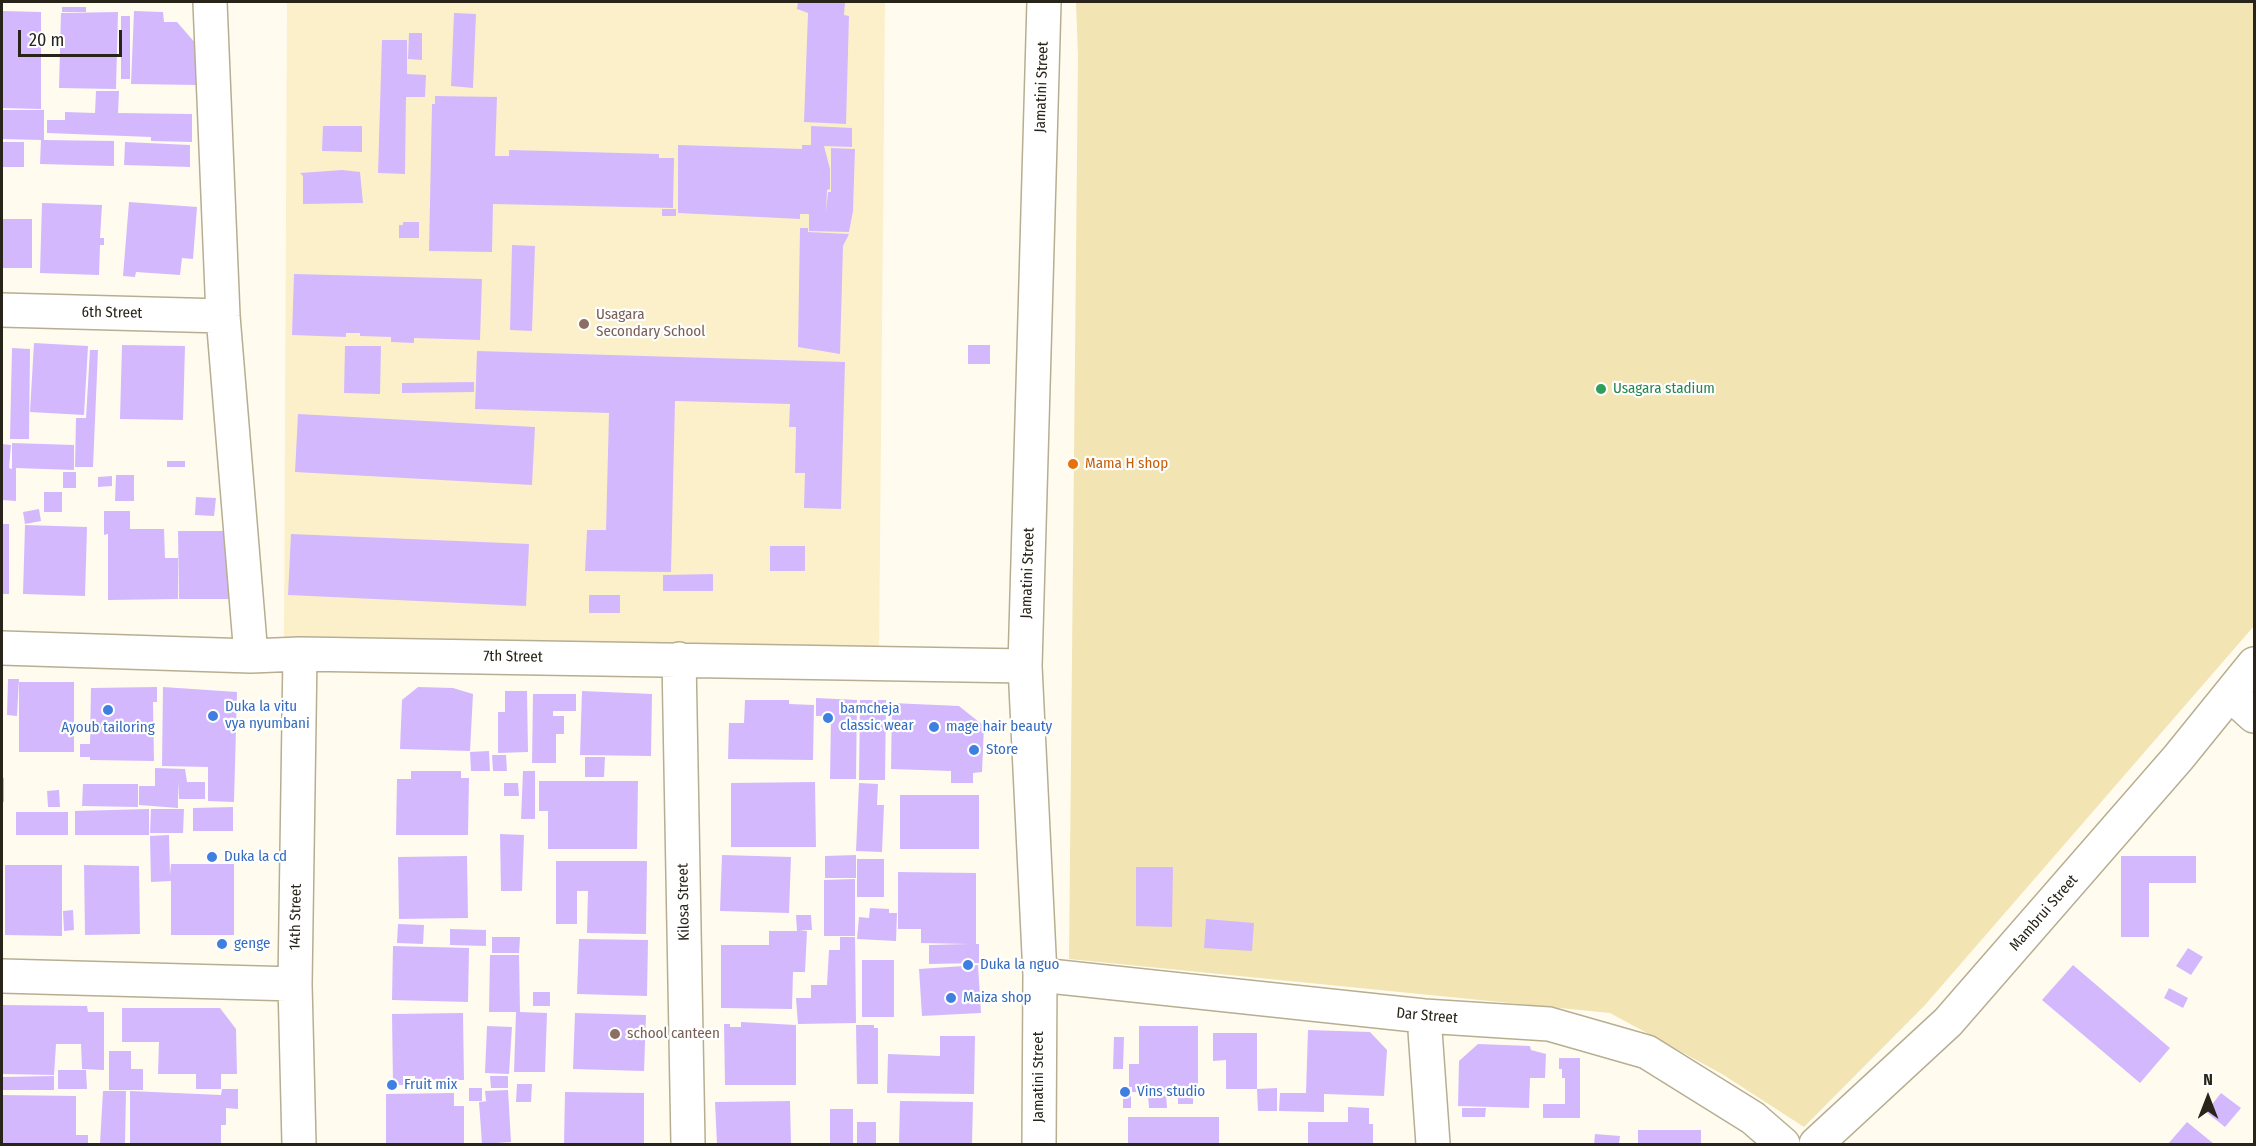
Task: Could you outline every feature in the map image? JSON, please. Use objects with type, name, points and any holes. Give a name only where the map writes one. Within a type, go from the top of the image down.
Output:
[{"type":"street","points":[[210,2],[223,315],[251,656]]},
{"type":"street","name":"Jamatini Street","points":[[1039,1144],[1040,975],[1025,666],[1044,2]]},
{"type":"street","name":"6th Street","points":[[2,310],[223,315]]},
{"type":"street","name":"7th Street","points":[[2,648],[251,656],[300,654],[1025,666]]},
{"type":"street","name":"14th Street","points":[[299,1144],[295,984],[300,654]]},
{"type":"street","name":"Kilosa Street","points":[[679,659],[688,1144]]},
{"type":"street","name":"Mambrui Street","points":[[1816,1144],[1948,1022],[2178,758],[2254,664]]},
{"type":"street","points":[[2230,694],[2254,716]]},
{"type":"street","name":"Dar Street","points":[[1040,975],[1424,1016],[1549,1024],[1647,1052],[1752,1131],[1784,1144]]},
{"type":"street","points":[[2,976],[295,984]]},
{"type":"street","points":[[1424,1016],[1433,1144]]},
{"type":"shaded area","name":"Usagara Secondary School","points":[[287,2],[885,2],[879,650],[284,646]]},
{"type":"shaded area","points":[[1076,2],[2254,2],[2254,626],[1925,1005],[1804,1127],[1722,1074],[1610,1013],[1069,959],[1078,56]]},
{"type":"building","points":[[798,2],[845,2],[844,15],[849,16],[846,124],[804,122],[808,13],[797,9]]},
{"type":"building","points":[[62,7],[86,7],[86,12],[62,12]]},
{"type":"building","points":[[2,11],[41,12],[41,109],[2,108]]},
{"type":"building","points":[[134,11],[163,12],[164,22],[177,22],[197,45],[197,85],[131,84]]},
{"type":"building","points":[[118,12],[116,89],[59,88],[61,13]]},
{"type":"building","points":[[454,13],[476,14],[473,88],[451,86]]},
{"type":"building","points":[[121,16],[130,16],[130,79],[121,79]]},
{"type":"building","points":[[409,33],[422,33],[422,60],[408,59]]},
{"type":"building","points":[[382,40],[407,40],[407,74],[426,75],[425,97],[406,97],[405,174],[378,173]]},
{"type":"building","points":[[96,91],[119,91],[118,113],[192,114],[192,142],[151,141],[151,137],[47,133],[47,120],[65,120],[65,112],[95,113]]},
{"type":"building","points":[[435,96],[497,97],[495,156],[509,156],[509,150],[659,154],[659,158],[674,158],[673,208],[493,204],[492,252],[429,251],[432,104],[435,104]]},
{"type":"building","points":[[2,110],[44,110],[44,140],[114,141],[114,166],[40,164],[41,140],[2,139]]},
{"type":"building","points":[[323,126],[362,126],[362,152],[322,151]]},
{"type":"building","points":[[811,126],[852,128],[852,147],[824,146],[830,169],[830,189],[827,190],[826,212],[828,192],[831,192],[831,148],[855,149],[853,211],[849,232],[809,231],[809,214],[800,214],[800,219],[678,213],[678,145],[802,149],[802,145],[811,145]]},
{"type":"building","points":[[2,142],[24,142],[24,167],[2,167]]},
{"type":"building","points":[[125,142],[190,145],[190,167],[124,165]]},
{"type":"building","points":[[342,170],[360,172],[363,203],[303,204],[303,176],[300,173]]},
{"type":"building","points":[[129,202],[197,207],[193,259],[182,258],[180,275],[136,272],[135,277],[123,276]]},
{"type":"building","points":[[42,203],[102,205],[100,238],[104,238],[104,245],[100,245],[99,275],[40,273]]},
{"type":"building","points":[[662,209],[676,209],[676,216],[662,216]]},
{"type":"building","points":[[2,219],[32,219],[32,268],[2,268]]},
{"type":"building","points":[[403,222],[419,222],[419,238],[399,238],[399,225],[403,225]]},
{"type":"building","points":[[800,228],[808,228],[808,232],[849,234],[843,246],[840,354],[798,347]]},
{"type":"building","points":[[512,245],[535,246],[532,331],[510,330]]},
{"type":"building","points":[[294,274],[482,279],[480,340],[414,338],[414,343],[391,342],[391,337],[360,336],[360,333],[346,333],[346,337],[292,335]]},
{"type":"building","points":[[34,343],[88,346],[84,415],[30,412]]},
{"type":"building","points":[[122,345],[185,346],[183,420],[120,419]]},
{"type":"building","points":[[968,345],[990,345],[990,364],[968,364]]},
{"type":"building","points":[[345,346],[381,346],[380,394],[344,393]]},
{"type":"building","points":[[12,348],[30,349],[29,439],[10,439]]},
{"type":"building","points":[[90,350],[98,350],[93,467],[75,467],[76,418],[86,418]]},
{"type":"building","points":[[477,351],[845,362],[841,509],[804,508],[805,473],[795,473],[796,427],[789,427],[790,404],[675,401],[671,572],[585,571],[587,530],[606,530],[609,413],[475,409]]},
{"type":"building","points":[[474,382],[474,392],[402,393],[402,383]]},
{"type":"building","points":[[298,414],[535,427],[532,485],[295,472]]},
{"type":"building","points":[[12,443],[74,445],[74,470],[16,468],[16,501],[2,500],[2,444],[11,445],[9,468],[12,469]]},
{"type":"building","points":[[167,461],[185,461],[185,467],[167,467]]},
{"type":"building","points":[[63,472],[76,472],[76,488],[63,488]]},
{"type":"building","points":[[116,475],[134,475],[134,501],[115,501]]},
{"type":"building","points":[[112,476],[112,486],[98,487],[98,477]]},
{"type":"building","points":[[44,492],[62,492],[62,512],[44,512]]},
{"type":"building","points":[[196,497],[216,498],[214,516],[195,515]]},
{"type":"building","points":[[39,509],[41,521],[25,524],[23,512]]},
{"type":"building","points":[[104,511],[130,511],[130,529],[164,529],[165,558],[178,558],[178,599],[108,600],[108,534],[104,535]]},
{"type":"building","points":[[2,524],[9,524],[9,594],[2,594]]},
{"type":"building","points":[[25,525],[87,527],[85,596],[23,594]]},
{"type":"building","points":[[178,531],[238,531],[240,599],[179,599]]},
{"type":"building","points":[[291,534],[529,544],[526,606],[288,595]]},
{"type":"building","points":[[770,546],[805,546],[805,571],[770,571]]},
{"type":"building","points":[[713,574],[713,591],[663,591],[663,575]]},
{"type":"building","points":[[589,595],[620,595],[620,613],[589,613]]},
{"type":"building","points":[[8,679],[19,679],[17,716],[7,715]]},
{"type":"building","points":[[19,682],[74,682],[74,752],[19,752]]},
{"type":"building","points":[[157,687],[157,702],[153,702],[154,761],[90,760],[90,757],[80,757],[80,744],[90,744],[91,688]]},
{"type":"building","points":[[163,687],[237,692],[234,802],[208,801],[208,767],[162,766]]},
{"type":"building","points":[[418,687],[453,688],[473,694],[470,751],[400,749],[402,700]]},
{"type":"building","points":[[505,691],[527,691],[528,752],[498,753],[498,712],[505,712]]},
{"type":"building","points":[[582,691],[652,694],[651,756],[580,755]]},
{"type":"building","points":[[533,694],[576,694],[576,711],[553,711],[553,716],[564,716],[564,734],[556,734],[556,763],[532,763]]},
{"type":"building","points":[[816,698],[857,700],[856,779],[830,779],[831,716],[816,716]]},
{"type":"building","points":[[745,700],[789,700],[789,704],[814,705],[813,760],[728,759],[729,723],[744,723]]},
{"type":"building","points":[[860,700],[886,700],[885,780],[859,780]]},
{"type":"building","points":[[892,703],[959,706],[984,726],[982,772],[973,773],[973,783],[951,783],[951,771],[891,769]]},
{"type":"building","points":[[489,751],[490,771],[471,771],[470,752]]},
{"type":"building","points":[[492,755],[506,755],[507,771],[493,771]]},
{"type":"building","points":[[585,757],[605,757],[604,777],[585,777]]},
{"type":"building","points":[[155,768],[185,769],[187,782],[205,782],[205,799],[179,799],[178,781],[178,808],[139,805],[139,786],[155,786]]},
{"type":"building","points":[[411,771],[461,771],[461,778],[469,778],[468,835],[396,835],[397,779],[411,779]]},
{"type":"building","points":[[523,771],[535,771],[535,819],[521,819]]},
{"type":"building","points":[[2,778],[4,778],[4,802],[2,802]]},
{"type":"building","points":[[539,781],[638,781],[637,849],[548,849],[548,811],[539,811]]},
{"type":"building","points":[[815,782],[816,847],[731,847],[731,783]]},
{"type":"building","points":[[504,783],[518,783],[519,796],[504,796]]},
{"type":"building","points":[[859,783],[878,784],[877,805],[884,805],[882,852],[856,851]]},
{"type":"building","points":[[83,784],[138,784],[138,807],[82,806]]},
{"type":"building","points":[[59,790],[60,807],[48,807],[47,791]]},
{"type":"building","points":[[900,795],[979,795],[979,849],[900,849]]},
{"type":"building","points":[[233,807],[233,831],[193,831],[193,808]]},
{"type":"building","points":[[149,809],[149,835],[75,835],[75,811]]},
{"type":"building","points":[[151,809],[184,809],[183,833],[150,833]]},
{"type":"building","points":[[16,812],[68,812],[68,835],[16,835]]},
{"type":"building","points":[[500,834],[524,835],[522,891],[501,891]]},
{"type":"building","points":[[169,835],[170,875],[171,864],[234,864],[234,935],[171,935],[171,881],[151,882],[150,836]]},
{"type":"building","points":[[722,855],[791,857],[789,913],[720,911]]},
{"type":"building","points":[[856,855],[856,878],[825,878],[825,856]]},
{"type":"building","points":[[467,856],[468,918],[399,919],[398,857]]},
{"type":"building","points":[[2121,856],[2196,856],[2196,883],[2149,883],[2149,937],[2121,937]]},
{"type":"building","points":[[857,859],[884,859],[884,897],[857,897]]},
{"type":"building","points":[[556,861],[647,861],[646,934],[587,933],[588,891],[577,891],[577,924],[556,924]]},
{"type":"building","points":[[5,865],[62,865],[62,936],[5,935]]},
{"type":"building","points":[[84,865],[139,866],[140,934],[85,935]]},
{"type":"building","points":[[1136,867],[1173,867],[1172,927],[1136,926]]},
{"type":"building","points":[[898,872],[976,873],[976,944],[979,944],[979,963],[929,964],[929,945],[969,944],[921,943],[921,929],[898,929]]},
{"type":"building","points":[[855,879],[855,936],[824,936],[824,880]]},
{"type":"building","points":[[870,908],[889,909],[889,913],[897,913],[896,941],[857,939],[859,917],[869,918]]},
{"type":"building","points":[[73,910],[74,930],[64,931],[63,911]]},
{"type":"building","points":[[796,915],[811,915],[812,930],[799,930],[807,931],[805,972],[793,972],[792,1009],[721,1008],[721,945],[769,945],[769,931],[797,931]]},
{"type":"building","points":[[1206,919],[1254,923],[1252,951],[1204,948]]},
{"type":"building","points":[[398,924],[424,925],[423,944],[397,943]]},
{"type":"building","points":[[450,929],[486,930],[486,946],[450,945]]},
{"type":"building","points":[[492,937],[520,937],[519,953],[492,953]]},
{"type":"building","points":[[840,937],[855,937],[856,1023],[798,1024],[796,998],[811,998],[811,985],[827,985],[829,950],[840,950]]},
{"type":"building","points":[[579,939],[648,940],[647,996],[577,994]]},
{"type":"building","points":[[393,946],[469,948],[468,1002],[392,1000]]},
{"type":"building","points":[[2188,948],[2203,957],[2191,975],[2176,966]]},
{"type":"building","points":[[490,955],[519,955],[520,1012],[547,1013],[545,1072],[514,1072],[516,1012],[489,1012]]},
{"type":"building","points":[[862,960],[894,960],[894,1017],[862,1017]]},
{"type":"building","points":[[978,965],[981,1013],[922,1016],[919,969]]},
{"type":"building","points":[[2073,965],[2170,1048],[2140,1083],[2042,1000]]},
{"type":"building","points":[[2169,988],[2188,998],[2183,1008],[2164,998]]},
{"type":"building","points":[[533,992],[550,992],[550,1006],[533,1006]]},
{"type":"building","points":[[2,1005],[87,1006],[88,1012],[104,1012],[104,1070],[82,1069],[81,1044],[56,1044],[54,1075],[2,1074]]},
{"type":"building","points":[[122,1008],[220,1008],[236,1029],[237,1074],[221,1074],[221,1089],[196,1089],[196,1074],[158,1074],[159,1042],[122,1042]]},
{"type":"building","points":[[463,1013],[464,1080],[415,1080],[415,1076],[403,1076],[403,1085],[393,1085],[392,1014]]},
{"type":"building","points":[[575,1013],[646,1015],[644,1071],[573,1069]]},
{"type":"building","points":[[741,1022],[796,1025],[796,1085],[725,1085],[724,1024],[730,1024],[730,1027],[741,1027]]},
{"type":"building","points":[[856,1025],[874,1025],[874,1028],[878,1028],[878,1084],[857,1084]]},
{"type":"building","points":[[487,1026],[512,1027],[509,1074],[485,1073]]},
{"type":"building","points":[[1139,1026],[1198,1026],[1198,1091],[1132,1092],[1132,1087],[1129,1087],[1129,1064],[1139,1064]]},
{"type":"building","points":[[1308,1030],[1370,1032],[1387,1050],[1384,1096],[1324,1094],[1324,1112],[1279,1111],[1280,1093],[1306,1093]]},
{"type":"building","points":[[1213,1033],[1257,1033],[1257,1089],[1226,1089],[1226,1060],[1213,1061]]},
{"type":"building","points":[[940,1036],[975,1036],[974,1094],[887,1093],[888,1054],[940,1056]]},
{"type":"building","points":[[1114,1037],[1124,1037],[1123,1069],[1113,1069]]},
{"type":"building","points":[[1478,1044],[1530,1046],[1531,1050],[1546,1054],[1545,1078],[1530,1078],[1529,1108],[1458,1106],[1459,1061]]},
{"type":"building","points":[[109,1051],[131,1051],[131,1069],[143,1069],[143,1090],[109,1090]]},
{"type":"building","points":[[1559,1058],[1580,1058],[1580,1118],[1543,1118],[1543,1104],[1565,1104],[1565,1078],[1562,1078],[1562,1069],[1559,1069]]},
{"type":"building","points":[[58,1070],[86,1070],[87,1089],[58,1089]]},
{"type":"building","points":[[54,1076],[54,1090],[2,1090],[2,1077]]},
{"type":"building","points":[[490,1076],[508,1076],[508,1088],[491,1088]]},
{"type":"building","points":[[517,1084],[532,1084],[531,1102],[516,1102]]},
{"type":"building","points":[[469,1088],[482,1088],[482,1101],[469,1101]]},
{"type":"building","points":[[1123,1088],[1131,1088],[1131,1108],[1123,1108]]},
{"type":"building","points":[[1277,1088],[1277,1111],[1258,1111],[1257,1089]]},
{"type":"building","points":[[222,1089],[238,1089],[238,1109],[226,1108],[226,1125],[221,1125],[221,1144],[130,1144],[130,1091],[221,1095]]},
{"type":"building","points":[[508,1090],[511,1142],[482,1144],[479,1102],[488,1101],[486,1101],[485,1091]]},
{"type":"building","points":[[103,1091],[126,1091],[125,1144],[100,1144]]},
{"type":"building","points":[[565,1092],[644,1093],[644,1144],[564,1144]]},
{"type":"building","points":[[454,1093],[454,1106],[464,1106],[464,1144],[386,1144],[386,1094]]},
{"type":"building","points":[[2221,1093],[2241,1108],[2225,1127],[2206,1112]]},
{"type":"building","points":[[2,1095],[76,1096],[76,1135],[88,1135],[88,1144],[2,1144]]},
{"type":"building","points":[[1148,1095],[1166,1095],[1167,1108],[1149,1108]]},
{"type":"building","points":[[1178,1095],[1193,1095],[1193,1104],[1178,1104]]},
{"type":"building","points":[[790,1101],[791,1144],[717,1144],[715,1102]]},
{"type":"building","points":[[900,1101],[973,1102],[972,1144],[899,1144]]},
{"type":"building","points":[[1348,1107],[1369,1108],[1369,1124],[1373,1124],[1373,1144],[1308,1144],[1308,1122],[1348,1122]]},
{"type":"building","points":[[1462,1108],[1486,1108],[1485,1117],[1462,1117]]},
{"type":"building","points":[[830,1109],[853,1109],[853,1144],[830,1144]]},
{"type":"building","points":[[1128,1117],[1219,1117],[1219,1144],[1128,1144]]},
{"type":"building","points":[[857,1122],[876,1122],[876,1144],[857,1144]]},
{"type":"building","points":[[2187,1122],[2214,1144],[2168,1144]]},
{"type":"building","points":[[1638,1130],[1701,1130],[1701,1144],[1638,1144]]},
{"type":"building","points":[[1595,1134],[1620,1136],[1619,1144],[1594,1144]]},
{"type":"place","name":"Usagara Secondary School","points":[[584,324]]},
{"type":"place","name":"Usagara stadium","points":[[1601,389]]},
{"type":"place","name":"Mama H shop","points":[[1073,464]]},
{"type":"place","name":"Ayoub tailoring","points":[[108,710]]},
{"type":"place","name":"Duka la vitu vya nyumbani","points":[[213,716]]},
{"type":"place","name":"bamcheja classic wear","points":[[828,718]]},
{"type":"place","name":"mage hair beauty","points":[[934,727]]},
{"type":"place","name":"Store","points":[[974,750]]},
{"type":"place","name":"Duka la cd","points":[[212,857]]},
{"type":"place","name":"genge","points":[[222,944]]},
{"type":"place","name":"Duka la nguo","points":[[968,965]]},
{"type":"place","name":"Maiza shop","points":[[951,998]]},
{"type":"place","name":"school canteen","points":[[615,1034]]},
{"type":"place","name":"Fruit mix","points":[[392,1085]]},
{"type":"place","name":"Vins studio","points":[[1125,1092]]}]
